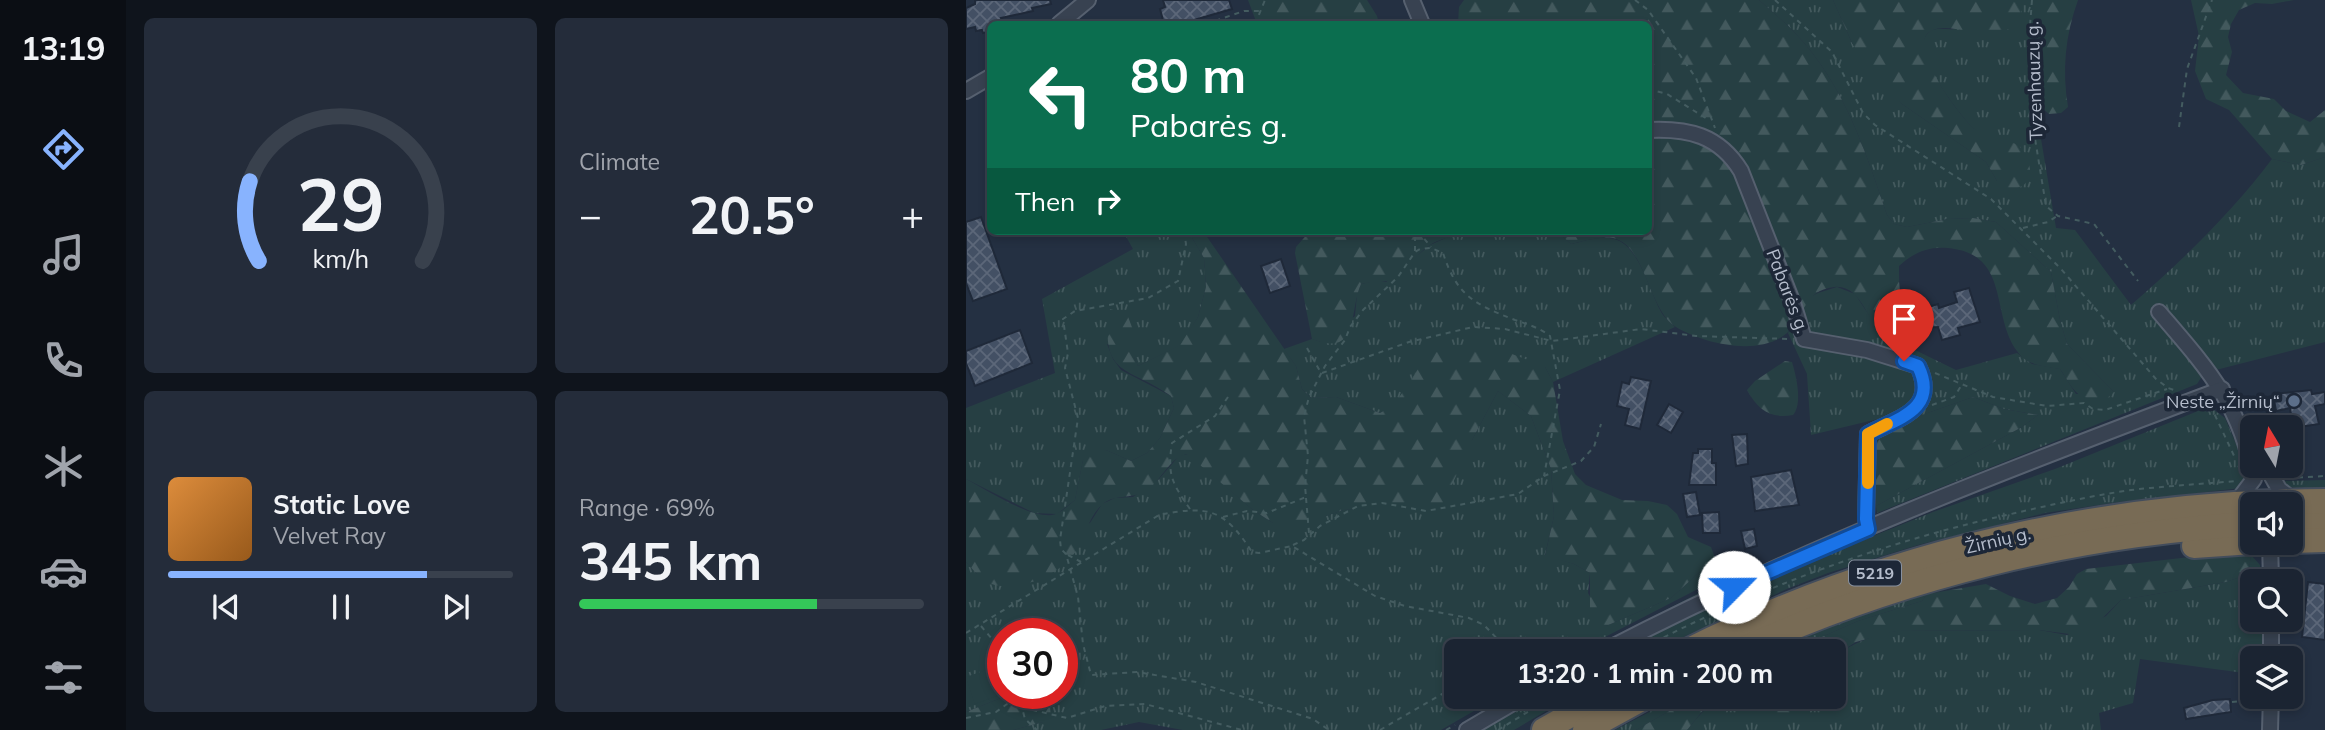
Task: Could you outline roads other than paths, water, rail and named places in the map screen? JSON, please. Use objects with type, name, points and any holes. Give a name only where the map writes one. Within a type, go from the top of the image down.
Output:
[{"type":"highway","name":"Žirnių g.","points":[[2303,508],[2325,501]]},
{"type":"highway","name":"Žirnių g.","points":[[1714,639],[1817,594],[1937,554],[2069,524],[2144,512],[2240,505]]},
{"type":"highway","name":"Žirnių g.","points":[[2303,516],[2325,523]]},
{"type":"highway","name":"Žirnių g.","points":[[1767,639],[1834,610],[1946,574],[2085,544],[2240,525]]},
{"type":"highway","points":[[2303,541],[2325,540]]},
{"type":"highway","name":"5219","points":[[1946,574],[2240,543]]},
{"type":"highway","points":[[1544,730],[1581,709]]},
{"type":"highway","points":[[1584,730],[1623,709]]},
{"type":"street","points":[[1063,21],[1088,0]]},
{"type":"street","points":[[1412,0],[1421,21]]},
{"type":"street","points":[[966,92],[987,79]]},
{"type":"street","name":"Pabarės g.","points":[[1652,130],[1670,129],[1692,133],[1717,143],[1732,156],[1741,171],[1794,306],[1804,339],[1867,350],[1918,366],[1925,380],[1924,397],[1916,409],[1868,434],[1868,529]]},
{"type":"street","points":[[2159,312],[2222,389],[2240,428]]},
{"type":"street","points":[[1628,639],[1712,596],[1868,529],[2222,389]]},
{"type":"street","points":[[2235,504],[2254,478]]},
{"type":"street","points":[[1467,730],[1503,709]]},
{"type":"street","points":[[2270,730],[2271,709]]},
{"type":"place","name":"Neste „Žirnių“","points":[[2294,401]]}]
